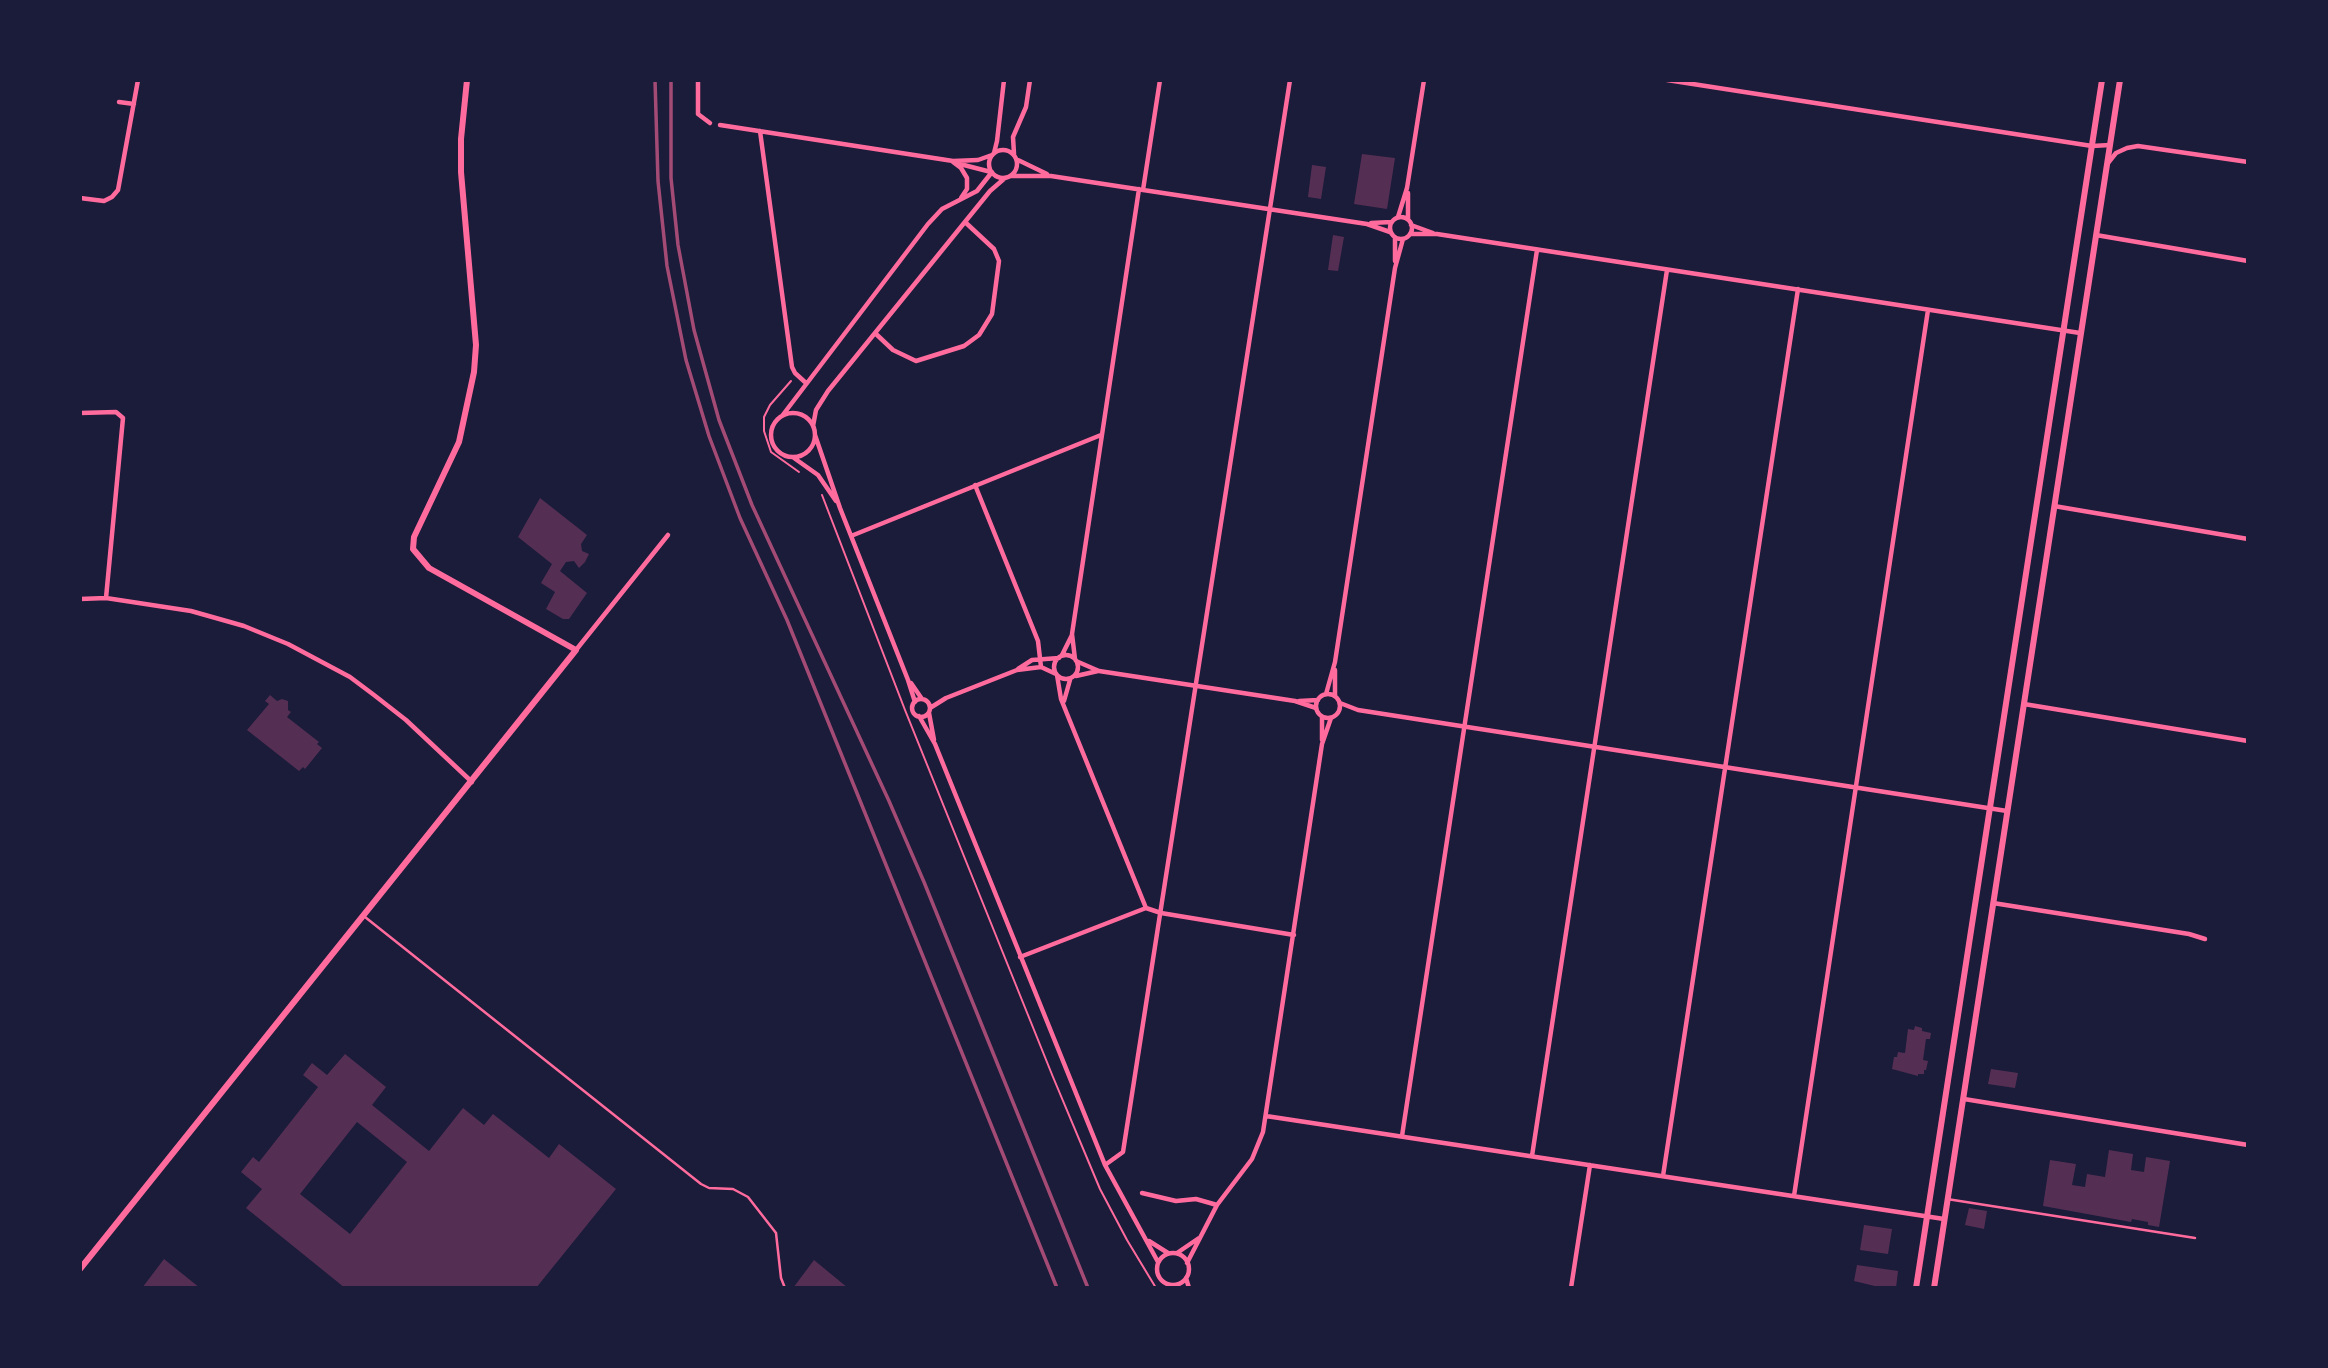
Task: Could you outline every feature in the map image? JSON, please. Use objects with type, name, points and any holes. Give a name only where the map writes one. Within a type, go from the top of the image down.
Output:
[{"type":"street","points":[[80,198],[104,201],[117,192],[138,80]]},
{"type":"street","points":[[467,80],[461,139],[461,172],[476,345],[474,372],[459,442],[414,537],[413,550],[429,568],[576,650]]},
{"type":"street","points":[[698,80],[698,114],[710,123]]},
{"type":"street","points":[[992,172],[989,163],[998,138],[1004,80]]},
{"type":"street","points":[[813,426],[816,411],[826,394],[990,191],[1017,168],[1013,137],[1026,107],[1030,80]]},
{"type":"street","points":[[1064,706],[1066,689],[1077,670],[1072,634],[1160,80]]},
{"type":"street","points":[[1105,1165],[1123,1152],[1290,80]]},
{"type":"street","points":[[1367,224],[1391,222],[1398,217],[1407,188],[1424,80]]},
{"type":"street","points":[[1667,80],[2092,146],[2110,145]]},
{"type":"street","points":[[1916,1287],[2102,80]]},
{"type":"street","points":[[1934,1287],[2120,80]]},
{"type":"street","points":[[119,102],[134,104]]},
{"type":"street","points":[[720,125],[953,161],[992,172],[998,177],[1051,176],[1367,224],[1390,232],[1395,238],[1395,268]]},
{"type":"street","points":[[760,131],[792,364],[797,376],[806,383]]},
{"type":"street","points":[[2106,165],[2116,153],[2138,146],[2248,162]]},
{"type":"street","points":[[953,161],[978,160],[1006,150],[1025,165],[1051,176]]},
{"type":"street","points":[[953,161],[963,170],[968,183],[959,200]]},
{"type":"street","points":[[840,508],[818,475],[778,451],[772,440],[773,428],[928,224],[942,209],[977,191],[992,172]]},
{"type":"street","points":[[1407,188],[1410,234]]},
{"type":"street","points":[[1398,217],[1437,234]]},
{"type":"street","points":[[876,334],[893,350],[916,361],[964,346],[979,335],[992,314],[999,261],[994,249],[965,222]]},
{"type":"street","points":[[1390,232],[1391,222]]},
{"type":"street","points":[[1017,670],[1029,661],[1068,656],[1098,671],[1195,687],[1295,701],[1318,700],[1326,694],[1335,662],[1395,268],[1403,239],[1410,234],[1437,234],[2080,333]]},
{"type":"street","points":[[2096,235],[2248,261]]},
{"type":"street","points":[[1395,238],[1403,239]]},
{"type":"street","points":[[1402,1136],[1537,250]]},
{"type":"street","points":[[1532,1156],[1667,270]]},
{"type":"street","points":[[1663,1176],[1798,289]]},
{"type":"street","points":[[1794,1196],[1928,310]]},
{"type":"street","points":[[80,413],[116,412],[122,417],[106,598]]},
{"type":"street","points":[[782,416],[800,414],[809,419],[813,426],[840,508],[908,680],[915,702],[913,710],[934,744],[1105,1165],[1138,1228],[1148,1241],[1158,1262],[1159,1277],[1174,1286],[1186,1277]]},
{"type":"street","points":[[791,457],[807,452],[815,435]]},
{"type":"street","points":[[851,536],[1102,435]]},
{"type":"street","points":[[975,485],[1035,634],[1041,667]]},
{"type":"street","points":[[2054,506],[2248,539]]},
{"type":"street","points":[[80,1269],[668,535]]},
{"type":"street","points":[[80,599],[106,598],[191,611],[244,626],[288,644],[350,677],[366,689],[406,720],[472,782]]},
{"type":"street","points":[[1072,634],[1054,664],[1060,696],[1146,908]]},
{"type":"street","points":[[1335,662],[1335,696],[1340,703],[1358,710],[2007,811]]},
{"type":"street","points":[[919,716],[946,698],[1017,670],[1041,667],[1063,679],[1098,671]]},
{"type":"street","points":[[908,680],[929,711],[934,744]]},
{"type":"street","points":[[1326,694],[1335,696]]},
{"type":"street","points":[[915,702],[946,698]]},
{"type":"street","points":[[1316,708],[1318,700]]},
{"type":"street","points":[[1189,1287],[1186,1277],[1187,1263],[1217,1205],[1252,1159],[1259,1145],[1266,1116],[1322,744],[1322,716],[1316,708],[1295,701]]},
{"type":"street","points":[[1339,712],[1340,703]]},
{"type":"street","points":[[2024,704],[2248,741]]},
{"type":"street","points":[[1322,744],[1331,718],[1339,712],[1358,710]]},
{"type":"street","points":[[1322,716],[1331,718]]},
{"type":"street","points":[[1993,903],[2189,934],[2205,939]]},
{"type":"street","points":[[1020,957],[1146,908],[1161,913],[1294,934]]},
{"type":"street","points":[[1963,1098],[2248,1145]]},
{"type":"street","points":[[1266,1116],[1944,1219]]},
{"type":"street","points":[[1571,1287],[1590,1165]]},
{"type":"street","points":[[1142,1193],[1176,1201],[1196,1199],[1217,1205]]},
{"type":"street","points":[[1148,1241],[1169,1253],[1177,1253],[1199,1238]]},
{"type":"street","points":[[1158,1262],[1169,1253]]},
{"type":"street","points":[[1177,1253],[1187,1263]]},
{"type":"lane","points":[[364,916],[701,1184],[709,1188],[733,1189],[748,1196],[776,1233],[780,1278],[785,1287]]},
{"type":"lane","points":[[1947,1199],[2195,1238]]},
{"type":"path","points":[[797,376],[770,405],[764,417],[764,431],[771,452],[803,474]]},
{"type":"path","points":[[821,493],[905,710],[1100,1189],[1156,1287]]},
{"type":"building","points":[[1362,154],[1395,158],[1387,209],[1354,204]]},
{"type":"building","points":[[1312,165],[1326,167],[1321,199],[1308,197]]},
{"type":"building","points":[[1333,235],[1344,237],[1338,271],[1328,270]]},
{"type":"building","points":[[540,498],[587,535],[581,544],[582,551],[589,554],[585,562],[579,568],[574,561],[566,562],[560,571],[587,593],[569,619],[563,619],[546,609],[555,592],[541,583],[552,564],[518,537]]},
{"type":"building","points":[[270,695],[277,701],[288,701],[288,710],[291,712],[287,717],[319,742],[317,744],[322,748],[305,769],[303,767],[299,771],[247,730],[269,704],[265,701]]},
{"type":"building","points":[[1915,1026],[1931,1033],[1930,1039],[1926,1039],[1923,1060],[1928,1061],[1926,1070],[1918,1076],[1892,1069],[1894,1057],[1897,1057],[1898,1052],[1905,1053],[1908,1029],[1914,1030]]},
{"type":"building","points":[[345,1054],[386,1087],[372,1105],[429,1151],[463,1108],[484,1125],[493,1114],[549,1158],[559,1144],[616,1189],[536,1288],[345,1288],[246,1208],[262,1189],[241,1172],[253,1157],[259,1162],[318,1087],[303,1075],[312,1063],[327,1075]],"holes":[[[357,1122],[407,1162],[350,1234],[300,1194]]]},
{"type":"building","points":[[1991,1069],[2018,1073],[2015,1088],[1988,1084]]},
{"type":"building","points":[[2109,1150],[2133,1154],[2131,1170],[2144,1172],[2146,1157],[2170,1161],[2159,1227],[2132,1219],[2131,1222],[2043,1206],[2050,1160],[2076,1164],[2072,1185],[2085,1187],[2087,1174],[2105,1177]]},
{"type":"building","points":[[1969,1208],[1987,1211],[1984,1229],[1965,1225]]},
{"type":"building","points":[[1864,1225],[1892,1229],[1888,1254],[1860,1250]]},
{"type":"building","points":[[164,1259],[200,1288],[142,1288]]},
{"type":"building","points":[[814,1260],[848,1288],[793,1288]]},
{"type":"building","points":[[1857,1265],[1898,1271],[1896,1288],[1883,1288],[1854,1281]]},
{"type":"railway","points":[[655,80],[658,181],[667,266],[686,360],[709,436],[740,518],[787,620],[1057,1288]]},
{"type":"railway","points":[[671,80],[671,178],[678,245],[694,330],[719,420],[752,505],[924,882],[1088,1288]]}]
